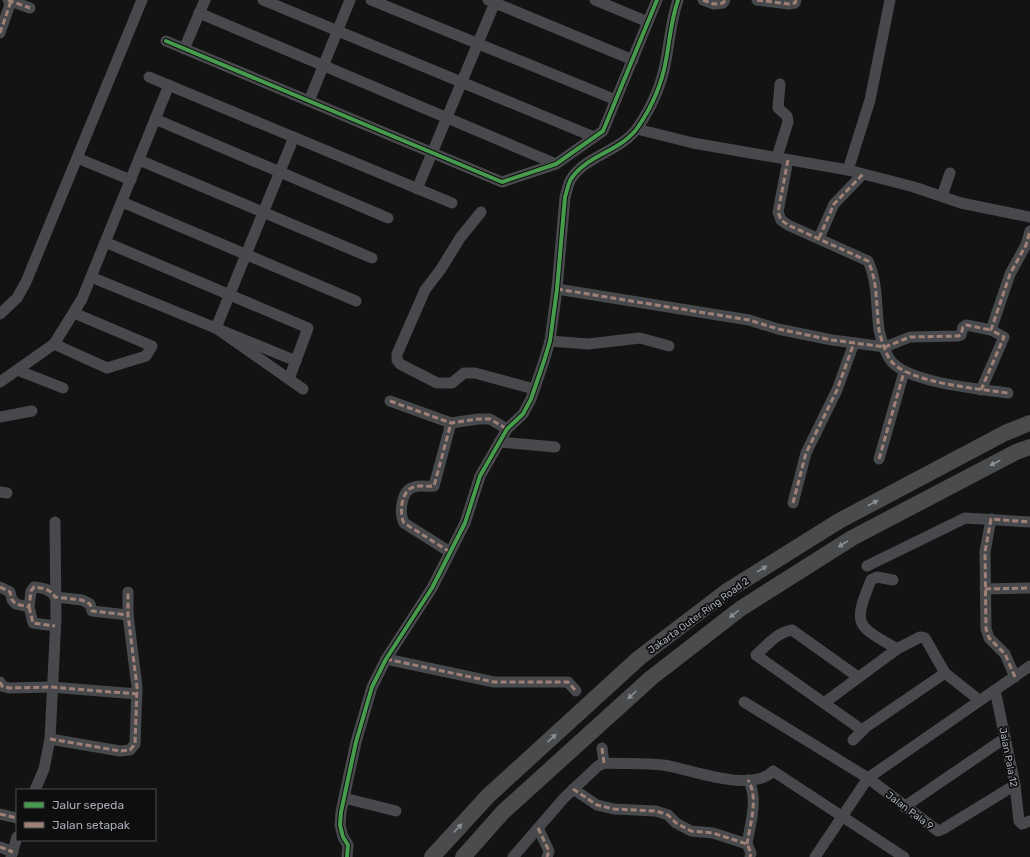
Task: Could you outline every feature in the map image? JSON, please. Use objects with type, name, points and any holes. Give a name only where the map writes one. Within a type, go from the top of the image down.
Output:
[{"type":"highway","name":"Jakarta Outer Ring Road 2","points":[[432,857],[488,796],[639,658],[727,591],[838,521],[1006,432],[1030,423]]},
{"type":"highway","name":"Jakarta Outer Ring Road 2","points":[[463,857],[503,812],[651,678],[740,609],[852,538],[1016,452],[1030,447]]},
{"type":"street","points":[[0,314],[17,298],[26,282],[142,0]]},
{"type":"street","points":[[184,49],[204,0]]},
{"type":"street","points":[[263,0],[594,137]]},
{"type":"street","points":[[309,101],[350,0]]},
{"type":"street","points":[[371,0],[616,100]]},
{"type":"street","points":[[595,0],[615,4],[648,22]]},
{"type":"street","points":[[166,41],[502,182],[556,164],[603,131],[657,0]]},
{"type":"street","points":[[347,857],[348,845],[343,837],[340,825],[356,742],[372,687],[386,659],[432,588],[465,523],[480,476],[507,428],[523,414],[534,389],[550,341],[557,289],[565,197],[571,179],[584,166],[620,144],[637,129],[654,96],[664,68],[673,15],[678,0]]},
{"type":"street","points":[[703,0],[718,4],[723,3],[726,0]]},
{"type":"street","points":[[757,0],[789,4],[795,3],[796,0]]},
{"type":"street","points":[[848,170],[870,100],[890,0]]},
{"type":"street","points":[[0,33],[10,1],[30,8]]},
{"type":"street","points":[[417,189],[462,82],[493,1],[633,60]]},
{"type":"street","points":[[199,13],[556,164]]},
{"type":"street","points":[[149,76],[452,203]]},
{"type":"street","points":[[776,157],[788,122],[787,116],[778,108],[780,84]]},
{"type":"street","points":[[0,382],[54,344],[74,313],[91,276],[170,85]]},
{"type":"street","points":[[155,120],[388,218]]},
{"type":"street","points":[[637,129],[693,143],[848,170],[914,187],[961,203],[1030,216]]},
{"type":"street","points":[[216,328],[294,137]]},
{"type":"street","points":[[77,158],[131,180]]},
{"type":"street","points":[[139,160],[372,258]]},
{"type":"street","points":[[788,160],[778,212],[781,220],[868,261],[873,272],[880,332],[891,361],[904,372],[956,386],[1008,393]]},
{"type":"street","points":[[942,196],[950,173]]},
{"type":"street","points":[[819,238],[834,204],[863,174]]},
{"type":"street","points":[[122,202],[356,301]]},
{"type":"street","points":[[481,212],[460,238],[441,269],[425,290],[397,354],[397,360],[400,364],[437,383],[452,383],[464,373],[475,373],[534,389]]},
{"type":"street","points":[[991,330],[1010,274],[1026,245],[1030,231]]},
{"type":"street","points":[[105,242],[308,328],[289,379]]},
{"type":"street","points":[[91,276],[296,361]]},
{"type":"street","points":[[557,289],[749,320],[778,329],[885,347],[910,337],[958,336],[961,335],[963,327],[966,325],[991,330],[1004,337],[981,390]]},
{"type":"street","points":[[54,344],[107,368],[146,356],[152,346],[74,313]]},
{"type":"street","points":[[216,328],[303,389]]},
{"type":"street","points":[[550,341],[588,344],[640,338],[669,346]]},
{"type":"street","points":[[793,503],[806,453],[837,390],[854,343]]},
{"type":"street","points":[[17,370],[63,388]]},
{"type":"street","points":[[879,459],[904,372]]},
{"type":"street","points":[[390,401],[451,422],[478,419],[490,420],[507,428]]},
{"type":"street","points":[[0,417],[32,411]]},
{"type":"street","points":[[450,552],[404,523],[401,517],[401,508],[407,491],[414,486],[434,486],[451,422]]},
{"type":"street","points":[[499,442],[555,447]]},
{"type":"street","points":[[867,566],[965,518],[1030,522]]},
{"type":"street","points":[[991,519],[985,552],[985,589],[988,634],[993,642],[1006,654],[1014,677]]},
{"type":"street","points":[[35,789],[44,769],[50,739],[51,687],[56,626],[55,522]]},
{"type":"street","points":[[894,580],[877,577],[871,580],[860,617],[860,623],[865,630],[897,649]]},
{"type":"street","points":[[0,587],[10,592],[12,600],[16,604],[29,607]]},
{"type":"street","points":[[56,626],[33,623],[29,607],[31,591],[34,587],[52,591],[56,597],[82,600],[90,604],[92,612],[128,615]]},
{"type":"street","points":[[985,589],[1030,588]]},
{"type":"street","points":[[50,739],[120,751],[130,750],[135,744],[137,694],[128,615],[128,592]]},
{"type":"street","points":[[858,677],[792,630],[786,631],[778,636],[756,655],[862,730]]},
{"type":"street","points":[[824,703],[897,649],[915,638],[920,637],[925,638],[945,673],[979,700]]},
{"type":"street","points":[[386,659],[494,682],[568,682],[576,691]]},
{"type":"street","points":[[819,856],[842,815],[868,778],[1030,666]]},
{"type":"street","points":[[853,740],[862,730],[945,673]]},
{"type":"street","points":[[0,682],[2,686],[9,688],[51,687],[137,694]]},
{"type":"street","name":"Jalan Pala 12","points":[[995,690],[1015,785],[1019,821],[1026,822]]},
{"type":"street","name":"Jalan Pala 9","points":[[744,702],[868,778],[904,807],[938,831],[1015,785]]},
{"type":"street","points":[[904,807],[1005,738]]},
{"type":"street","points":[[602,748],[604,763]]},
{"type":"street","points":[[513,857],[573,789],[598,766],[604,763],[663,766],[735,780],[762,778],[773,770],[904,857]]},
{"type":"street","points":[[748,780],[752,788],[753,797],[747,844],[751,853],[750,857]]},
{"type":"street","points":[[573,789],[597,805],[614,809],[656,811],[668,815],[676,823],[691,830],[713,833],[747,844]]},
{"type":"street","points":[[344,798],[396,811]]},
{"type":"street","points":[[0,814],[16,818]]},
{"type":"street","points":[[538,828],[549,851],[547,857]]},
{"type":"street","points":[[0,847],[12,855],[16,841]]},
{"type":"marked path","points":[[8,0],[30,8]]},
{"type":"marked path","points":[[703,0],[714,4],[723,3],[725,0]]},
{"type":"marked path","points":[[757,0],[789,4],[795,3],[796,0]]},
{"type":"marked path","points":[[0,33],[11,1]]},
{"type":"marked path","points":[[788,160],[778,212],[781,220],[788,225],[868,261],[874,277],[879,330],[882,342],[891,361],[900,369],[929,380],[963,387],[1008,393]]},
{"type":"marked path","points":[[819,238],[834,204],[863,174]]},
{"type":"marked path","points":[[981,390],[1004,337],[991,330],[1010,274],[1026,245],[1030,231]]},
{"type":"marked path","points":[[557,289],[749,320],[778,329],[832,340],[885,347],[910,337],[958,336],[961,335],[963,327],[966,325],[991,330]]},
{"type":"marked path","points":[[793,503],[806,453],[837,390],[854,343]]},
{"type":"marked path","points":[[879,459],[904,372]]},
{"type":"marked path","points":[[390,401],[451,423],[478,419],[490,419],[507,429]]},
{"type":"marked path","points":[[450,552],[404,523],[402,519],[402,502],[406,492],[410,489],[416,486],[434,486],[451,423]]},
{"type":"marked path","points":[[1015,677],[1005,654],[989,638],[986,629],[985,552],[991,519],[1030,522]]},
{"type":"marked path","points":[[0,587],[10,592],[12,600],[16,604],[29,607],[31,591],[34,587],[46,589],[55,597],[82,600],[90,604],[92,611],[128,615]]},
{"type":"marked path","points":[[985,589],[1030,588]]},
{"type":"marked path","points":[[50,739],[120,751],[130,750],[135,744],[137,687],[128,615],[128,592]]},
{"type":"marked path","points":[[29,607],[33,623],[55,626]]},
{"type":"marked path","points":[[386,659],[494,682],[568,682],[576,691]]},
{"type":"marked path","points":[[0,682],[2,686],[9,688],[51,687],[137,694]]},
{"type":"marked path","points":[[602,748],[604,763]]},
{"type":"marked path","points":[[747,844],[753,811],[753,794],[748,780]]},
{"type":"marked path","points":[[573,789],[597,805],[614,809],[656,811],[668,815],[676,823],[691,831],[713,833],[747,844],[751,853],[750,857]]},
{"type":"marked path","points":[[0,814],[16,818]]},
{"type":"marked path","points":[[538,828],[549,851],[547,857]]},
{"type":"marked path","points":[[0,847],[13,852]]},
{"type":"cycle path","points":[[166,41],[502,182],[556,164],[603,131],[657,0]]},
{"type":"cycle path","points":[[347,857],[348,845],[343,837],[340,825],[341,812],[356,742],[372,687],[386,659],[432,588],[465,523],[480,476],[507,429],[523,414],[531,399],[550,341],[557,289],[565,197],[569,183],[578,171],[586,164],[623,142],[631,135],[643,120],[652,104],[662,78],[672,22],[678,0]]}]
